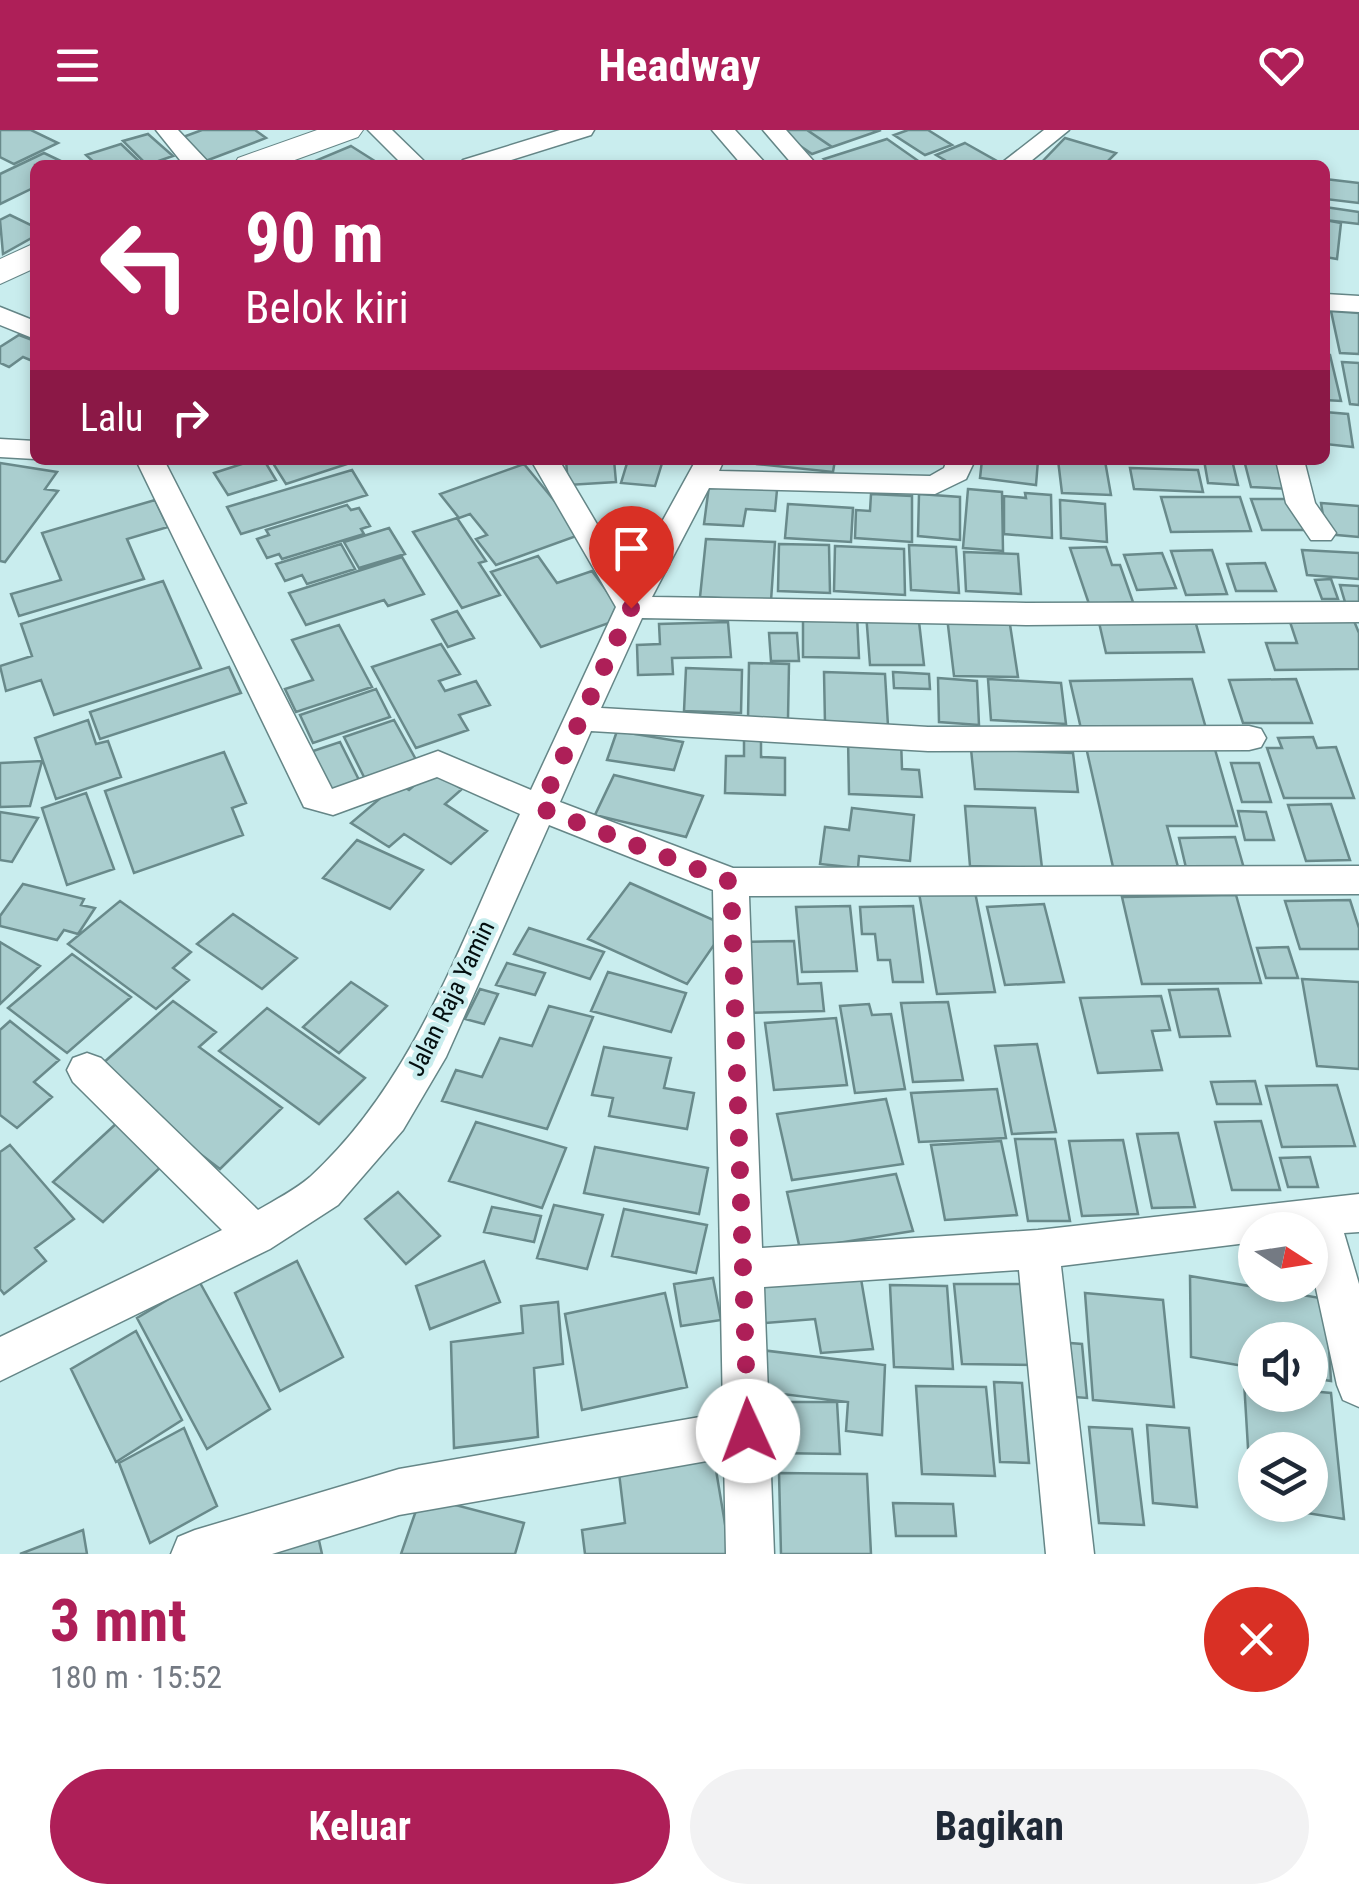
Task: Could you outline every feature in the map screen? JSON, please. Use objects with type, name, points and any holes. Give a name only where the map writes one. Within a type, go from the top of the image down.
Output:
[{"type":"street","points":[[167,130],[182,152],[193,160]]},
{"type":"street","points":[[264,160],[348,130]]},
{"type":"street","points":[[379,130],[411,160]]},
{"type":"street","points":[[487,160],[583,130]]},
{"type":"street","points":[[723,130],[751,160]]},
{"type":"street","points":[[774,130],[801,160]]},
{"type":"street","points":[[1018,160],[1058,130]]},
{"type":"street","points":[[0,273],[30,257]]},
{"type":"street","points":[[1330,302],[1359,304]]},
{"type":"street","points":[[0,315],[30,329]]},
{"type":"street","points":[[0,448],[30,450]]},
{"type":"street","points":[[152,465],[316,798],[332,802],[438,763],[540,808],[731,882],[1359,880]]},
{"type":"street","points":[[548,465],[631,608],[1026,614],[1359,612]]},
{"type":"street","points":[[705,470],[935,485],[956,473],[959,465]]},
{"type":"street","points":[[1291,465],[1301,503],[1321,534]]},
{"type":"street","name":"Jalan Raja Yamin","points":[[0,1360],[255,1234],[323,1192],[389,1118],[432,1044],[631,608],[705,470]]},
{"type":"street","points":[[580,719],[928,739],[1249,738]]},
{"type":"street","points":[[731,882],[750,1554]]},
{"type":"street","points":[[87,1070],[255,1234]]},
{"type":"street","points":[[743,1269],[1038,1249],[1339,1214],[1340,1289],[1359,1385]]},
{"type":"street","points":[[1038,1249],[1070,1554]]},
{"type":"street","points":[[195,1554],[398,1492],[748,1431]]},
{"type":"building","points":[[0,130],[31,130],[58,143],[14,164],[0,157]]},
{"type":"building","points":[[202,130],[255,130],[266,138],[208,160],[200,160],[175,140]]},
{"type":"building","points":[[807,130],[832,147],[812,154],[780,132]]},
{"type":"building","points":[[807,130],[881,130],[832,147]]},
{"type":"building","points":[[928,130],[952,145],[925,155],[894,135]]},
{"type":"building","points":[[148,134],[173,156],[142,160],[123,141]]},
{"type":"building","points":[[1065,138],[1116,153],[1109,160],[1044,160]]},
{"type":"building","points":[[887,139],[917,160],[825,160]]},
{"type":"building","points":[[965,143],[995,160],[944,160],[936,155]]},
{"type":"building","points":[[121,144],[138,160],[92,160],[86,155]]},
{"type":"building","points":[[351,146],[373,160],[317,160]]},
{"type":"building","points":[[44,153],[59,160],[30,160],[30,189],[0,204],[0,174]]},
{"type":"building","points":[[1330,180],[1359,183],[1359,203],[1330,200]]},
{"type":"building","points":[[1330,208],[1359,212],[1359,224],[1330,221]]},
{"type":"building","points":[[10,215],[30,225],[30,239],[3,254],[0,220]]},
{"type":"building","points":[[1330,221],[1341,223],[1337,259],[1330,258]]},
{"type":"building","points":[[1331,311],[1359,313],[1359,354],[1340,353]]},
{"type":"building","points":[[19,335],[30,339],[30,360],[23,357],[9,367],[0,363],[0,347]]},
{"type":"building","points":[[1330,355],[1341,401],[1330,400]]},
{"type":"building","points":[[1342,362],[1359,363],[1359,405],[1350,404]]},
{"type":"building","points":[[1330,412],[1348,414],[1353,447],[1330,445]]},
{"type":"building","points":[[0,463],[57,472],[45,489],[58,491],[5,562],[0,561]]},
{"type":"building","points":[[239,465],[267,465],[276,480],[228,495],[214,473]]},
{"type":"building","points":[[274,465],[344,465],[286,484]]},
{"type":"building","points":[[525,465],[582,534],[496,565],[476,539],[487,535],[470,514],[459,518],[440,494]]},
{"type":"building","points":[[566,465],[614,465],[616,482],[568,485]]},
{"type":"building","points":[[626,465],[661,465],[655,486],[621,483]]},
{"type":"building","points":[[766,465],[834,465],[833,472]]},
{"type":"building","points":[[981,465],[1038,465],[1036,485],[980,478]]},
{"type":"building","points":[[1059,465],[1106,465],[1111,495],[1062,493]]},
{"type":"building","points":[[1205,465],[1233,465],[1238,485],[1208,483]]},
{"type":"building","points":[[1245,465],[1284,465],[1291,489],[1251,487]]},
{"type":"building","points":[[1130,468],[1198,470],[1203,492],[1134,489]]},
{"type":"building","points":[[352,470],[367,495],[241,534],[227,507]]},
{"type":"building","points":[[709,486],[777,490],[775,511],[746,509],[743,526],[704,524]]},
{"type":"building","points":[[968,489],[1002,492],[1003,551],[963,548]]},
{"type":"building","points":[[1025,493],[1051,495],[1052,538],[1004,534],[1004,496],[1026,498]]},
{"type":"building","points":[[871,494],[912,496],[912,542],[855,538],[856,510],[870,511]]},
{"type":"building","points":[[919,494],[960,497],[960,540],[918,536]]},
{"type":"building","points":[[1161,497],[1240,497],[1251,531],[1171,532]]},
{"type":"building","points":[[1251,499],[1293,499],[1304,530],[1262,530]]},
{"type":"building","points":[[155,500],[168,527],[127,539],[144,579],[19,616],[11,594],[61,580],[42,533]]},
{"type":"building","points":[[1060,500],[1105,504],[1107,542],[1061,538]]},
{"type":"building","points":[[1321,503],[1359,506],[1359,537],[1326,534]]},
{"type":"building","points":[[788,504],[853,508],[851,542],[785,538]]},
{"type":"building","points":[[347,505],[351,510],[359,508],[370,526],[361,529],[364,534],[282,559],[279,554],[267,558],[257,539],[269,535],[266,530]]},
{"type":"building","points":[[457,518],[486,561],[479,563],[500,595],[462,608],[413,532]]},
{"type":"building","points":[[389,528],[405,554],[359,568],[344,542]]},
{"type":"building","points":[[706,539],[775,542],[771,601],[700,597]]},
{"type":"building","points":[[341,544],[355,569],[307,584],[302,575],[285,581],[276,564]]},
{"type":"building","points":[[779,544],[829,545],[830,593],[778,591]]},
{"type":"building","points":[[909,545],[956,547],[959,593],[911,590]]},
{"type":"building","points":[[835,546],[904,549],[905,595],[834,591]]},
{"type":"building","points":[[1106,547],[1112,565],[1120,565],[1133,602],[1089,604],[1070,548]]},
{"type":"building","points":[[1212,550],[1227,594],[1186,595],[1171,551]]},
{"type":"building","points":[[1302,550],[1359,553],[1359,579],[1307,575]]},
{"type":"building","points":[[964,552],[1018,554],[1021,594],[966,591]]},
{"type":"building","points":[[1162,553],[1176,588],[1137,590],[1124,555]]},
{"type":"building","points":[[538,556],[557,583],[592,571],[626,617],[541,647],[491,572]]},
{"type":"building","points":[[402,557],[424,594],[388,606],[384,600],[306,625],[289,593]]},
{"type":"building","points":[[1265,563],[1276,591],[1236,591],[1227,564]]},
{"type":"building","points":[[1331,579],[1338,599],[1322,599],[1315,580]]},
{"type":"building","points":[[163,581],[201,668],[54,715],[41,680],[6,691],[0,666],[32,656],[21,624]]},
{"type":"building","points":[[1340,585],[1359,586],[1359,603],[1345,602]]},
{"type":"building","points":[[457,611],[474,638],[448,647],[432,620]]},
{"type":"building","points":[[866,613],[918,613],[924,665],[870,665]]},
{"type":"building","points":[[803,614],[857,615],[859,658],[803,657]]},
{"type":"building","points":[[947,617],[1009,618],[1018,677],[954,676]]},
{"type":"building","points":[[1194,617],[1204,652],[1106,653],[1098,618]]},
{"type":"building","points":[[1354,621],[1359,633],[1359,669],[1275,670],[1266,643],[1297,643],[1290,622]]},
{"type":"building","points":[[728,622],[731,657],[672,658],[673,674],[638,675],[637,645],[660,644],[659,624]]},
{"type":"building","points":[[339,625],[372,687],[296,712],[285,689],[313,680],[292,640]]},
{"type":"building","points":[[769,633],[797,633],[799,661],[771,661]]},
{"type":"building","points":[[441,644],[460,674],[439,681],[445,691],[476,681],[490,705],[459,715],[468,730],[416,748],[372,667]]},
{"type":"building","points":[[749,663],[789,664],[788,719],[748,718]]},
{"type":"building","points":[[229,667],[241,693],[100,739],[90,712]]},
{"type":"building","points":[[686,668],[742,670],[741,713],[684,711]]},
{"type":"building","points":[[824,672],[885,674],[888,726],[825,724]]},
{"type":"building","points":[[893,672],[929,674],[930,689],[894,688]]},
{"type":"building","points":[[938,678],[977,681],[979,725],[939,722]]},
{"type":"building","points":[[988,679],[1061,683],[1066,724],[991,720]]},
{"type":"building","points":[[1192,679],[1207,732],[1082,733],[1070,681]]},
{"type":"building","points":[[1296,679],[1312,723],[1243,723],[1229,680]]},
{"type":"building","points":[[376,689],[390,717],[313,743],[300,715]]},
{"type":"building","points":[[88,720],[96,744],[108,741],[121,777],[56,799],[35,738]]},
{"type":"building","points":[[394,720],[419,765],[367,783],[344,737]]},
{"type":"building","points":[[617,731],[683,742],[674,770],[607,760]]},
{"type":"building","points":[[848,737],[901,739],[902,769],[919,770],[922,797],[849,794]]},
{"type":"building","points":[[1313,737],[1317,748],[1336,747],[1354,798],[1284,798],[1267,748],[1282,748],[1278,738]]},
{"type":"building","points":[[744,739],[761,740],[761,757],[785,758],[785,795],[725,793],[726,756],[744,756]]},
{"type":"building","points":[[340,742],[362,786],[326,799],[304,754]]},
{"type":"building","points":[[1214,746],[1237,826],[1167,826],[1178,867],[1113,867],[1086,747]]},
{"type":"building","points":[[971,749],[1073,753],[1078,792],[975,789]]},
{"type":"building","points":[[224,752],[246,803],[232,808],[243,835],[134,873],[105,791]]},
{"type":"building","points":[[42,761],[30,806],[0,807],[0,763]]},
{"type":"building","points":[[1231,763],[1259,763],[1271,802],[1242,802]]},
{"type":"building","points":[[431,771],[462,789],[445,804],[487,831],[451,864],[404,834],[389,847],[351,823],[398,783],[409,790]]},
{"type":"building","points":[[614,775],[703,796],[686,837],[595,815]]},
{"type":"building","points":[[86,793],[114,869],[67,885],[42,808]]},
{"type":"building","points":[[1331,804],[1350,860],[1306,861],[1288,805]]},
{"type":"building","points":[[965,806],[1035,808],[1042,868],[970,866]]},
{"type":"building","points":[[852,808],[914,815],[910,861],[859,856],[858,868],[820,864],[825,827],[849,830]]},
{"type":"building","points":[[1238,811],[1266,812],[1274,840],[1245,840]]},
{"type":"building","points":[[0,812],[38,818],[12,862],[0,860]]},
{"type":"building","points":[[1235,837],[1245,872],[1187,872],[1179,838]]},
{"type":"building","points":[[357,840],[423,870],[390,909],[323,878]]},
{"type":"building","points":[[630,883],[727,926],[687,984],[588,939]]},
{"type":"building","points":[[23,884],[84,899],[81,905],[95,908],[78,934],[64,930],[57,940],[0,926],[0,916]]},
{"type":"building","points":[[975,892],[995,992],[937,994],[919,893]]},
{"type":"building","points":[[1236,895],[1261,983],[1142,984],[1122,897]]},
{"type":"building","points":[[1350,900],[1359,928],[1359,949],[1300,949],[1285,901]]},
{"type":"building","points":[[120,901],[191,952],[173,968],[189,980],[156,1009],[68,944]]},
{"type":"building","points":[[1044,904],[1064,982],[1005,985],[987,907]]},
{"type":"building","points":[[850,906],[857,971],[802,972],[796,907]]},
{"type":"building","points":[[913,906],[923,982],[893,982],[890,960],[878,960],[875,934],[862,934],[860,907]]},
{"type":"building","points":[[233,914],[297,958],[262,989],[197,944]]},
{"type":"building","points":[[529,928],[604,952],[590,979],[514,954]]},
{"type":"building","points":[[794,941],[798,984],[821,983],[824,1011],[743,1013],[739,942]]},
{"type":"building","points":[[0,942],[40,966],[0,1004]]},
{"type":"building","points":[[1288,947],[1298,978],[1266,978],[1257,948]]},
{"type":"building","points":[[72,954],[131,997],[67,1053],[8,1008]]},
{"type":"building","points":[[507,963],[545,973],[535,995],[496,985]]},
{"type":"building","points":[[608,972],[686,993],[671,1032],[591,1011]]},
{"type":"building","points":[[1302,979],[1359,982],[1359,1069],[1317,1066]]},
{"type":"building","points":[[351,982],[387,1006],[339,1053],[303,1027]]},
{"type":"building","points":[[480,989],[498,994],[484,1024],[465,1019]]},
{"type":"building","points":[[1218,989],[1230,1036],[1180,1037],[1169,990]]},
{"type":"building","points":[[1161,996],[1170,1030],[1152,1031],[1162,1070],[1098,1073],[1080,998]]},
{"type":"building","points":[[173,1001],[216,1032],[199,1047],[282,1108],[220,1169],[93,1072]]},
{"type":"building","points":[[948,1002],[963,1080],[913,1082],[901,1003]]},
{"type":"building","points":[[869,1004],[872,1015],[891,1014],[905,1089],[855,1093],[840,1006]]},
{"type":"building","points":[[549,1006],[593,1017],[547,1129],[442,1101],[456,1070],[482,1077],[500,1038],[532,1046]]},
{"type":"building","points":[[267,1008],[365,1078],[319,1124],[219,1051]]},
{"type":"building","points":[[836,1018],[847,1085],[774,1090],[765,1023]]},
{"type":"building","points":[[10,1021],[59,1060],[34,1082],[52,1097],[17,1128],[0,1115],[0,1030]]},
{"type":"building","points":[[1037,1044],[1056,1132],[1012,1134],[995,1046]]},
{"type":"building","points":[[604,1047],[671,1058],[664,1088],[694,1093],[687,1129],[609,1116],[613,1098],[592,1095]]},
{"type":"building","points":[[1255,1081],[1261,1104],[1217,1104],[1211,1082]]},
{"type":"building","points":[[1337,1085],[1355,1146],[1282,1147],[1266,1086]]},
{"type":"building","points":[[997,1089],[1006,1138],[919,1142],[911,1093]]},
{"type":"building","points":[[886,1099],[903,1164],[792,1180],[777,1114]]},
{"type":"building","points":[[119,1121],[168,1160],[103,1222],[53,1182]]},
{"type":"building","points":[[1261,1121],[1280,1190],[1232,1190],[1215,1122]]},
{"type":"building","points":[[476,1122],[566,1148],[542,1208],[449,1181]]},
{"type":"building","points":[[1178,1133],[1195,1207],[1152,1208],[1137,1134]]},
{"type":"building","points":[[1015,1139],[1055,1139],[1070,1221],[1028,1221]]},
{"type":"building","points":[[1123,1140],[1138,1214],[1082,1216],[1069,1141]]},
{"type":"building","points":[[1001,1141],[1017,1215],[945,1220],[931,1145]]},
{"type":"building","points":[[10,1145],[74,1219],[35,1248],[46,1261],[4,1294],[0,1289],[0,1152]]},
{"type":"building","points":[[595,1147],[708,1168],[699,1214],[584,1193]]},
{"type":"building","points":[[1310,1157],[1318,1187],[1288,1187],[1280,1158]]},
{"type":"building","points":[[896,1174],[913,1231],[800,1249],[787,1192]]},
{"type":"building","points":[[398,1192],[440,1236],[406,1264],[365,1219]]},
{"type":"building","points":[[554,1205],[603,1215],[587,1269],[537,1258]]},
{"type":"building","points":[[492,1207],[541,1216],[534,1242],[484,1232]]},
{"type":"building","points":[[624,1209],[707,1225],[696,1273],[612,1256]]},
{"type":"building","points":[[297,1261],[343,1357],[280,1391],[235,1293]]},
{"type":"building","points":[[484,1261],[500,1302],[430,1329],[416,1286]]},
{"type":"building","points":[[860,1273],[873,1349],[821,1353],[815,1319],[754,1324],[749,1282]]},
{"type":"building","points":[[1190,1276],[1238,1284],[1238,1302],[1326,1302],[1327,1322],[1238,1322],[1238,1365],[1191,1357]]},
{"type":"building","points":[[713,1278],[721,1320],[681,1326],[674,1284]]},
{"type":"building","points":[[199,1281],[270,1409],[207,1449],[137,1318]]},
{"type":"building","points":[[954,1284],[1029,1284],[1039,1365],[962,1364]]},
{"type":"building","points":[[890,1285],[947,1286],[953,1369],[894,1367]]},
{"type":"building","points":[[665,1293],[687,1387],[582,1410],[565,1314]]},
{"type":"building","points":[[1085,1293],[1163,1300],[1174,1407],[1093,1400]]},
{"type":"building","points":[[558,1302],[563,1364],[534,1368],[538,1437],[454,1448],[451,1342],[523,1333],[521,1306]]},
{"type":"building","points":[[136,1331],[182,1420],[116,1462],[71,1369]]},
{"type":"building","points":[[1328,1332],[1331,1381],[1328,1381]]},
{"type":"building","points":[[1057,1342],[1082,1344],[1087,1398],[1061,1396]]},
{"type":"building","points":[[761,1350],[885,1365],[882,1435],[846,1431],[848,1402],[757,1391]]},
{"type":"building","points":[[994,1382],[1022,1383],[1029,1463],[1000,1462]]},
{"type":"building","points":[[916,1386],[986,1387],[995,1476],[922,1474]]},
{"type":"building","points":[[1328,1393],[1331,1393],[1344,1519],[1328,1516],[1328,1432],[1247,1432],[1246,1412],[1328,1412]]},
{"type":"building","points":[[772,1402],[837,1402],[840,1454],[773,1453]]},
{"type":"building","points":[[1147,1425],[1189,1428],[1197,1507],[1153,1503]]},
{"type":"building","points":[[1089,1427],[1132,1429],[1144,1525],[1099,1523]]},
{"type":"building","points":[[184,1428],[217,1506],[150,1543],[119,1463]]},
{"type":"building","points":[[714,1458],[730,1554],[585,1554],[582,1530],[625,1523],[619,1473]]},
{"type":"building","points":[[779,1473],[867,1474],[871,1554],[781,1554]]},
{"type":"building","points":[[421,1496],[524,1523],[515,1554],[401,1554]]},
{"type":"building","points":[[893,1503],[953,1504],[956,1536],[896,1536]]},
{"type":"building","points":[[83,1530],[87,1554],[20,1554]]},
{"type":"building","points":[[318,1536],[322,1554],[265,1554]]},
{"type":"route","points":[[631,608],[540,808],[731,882],[748,1431]]}]
